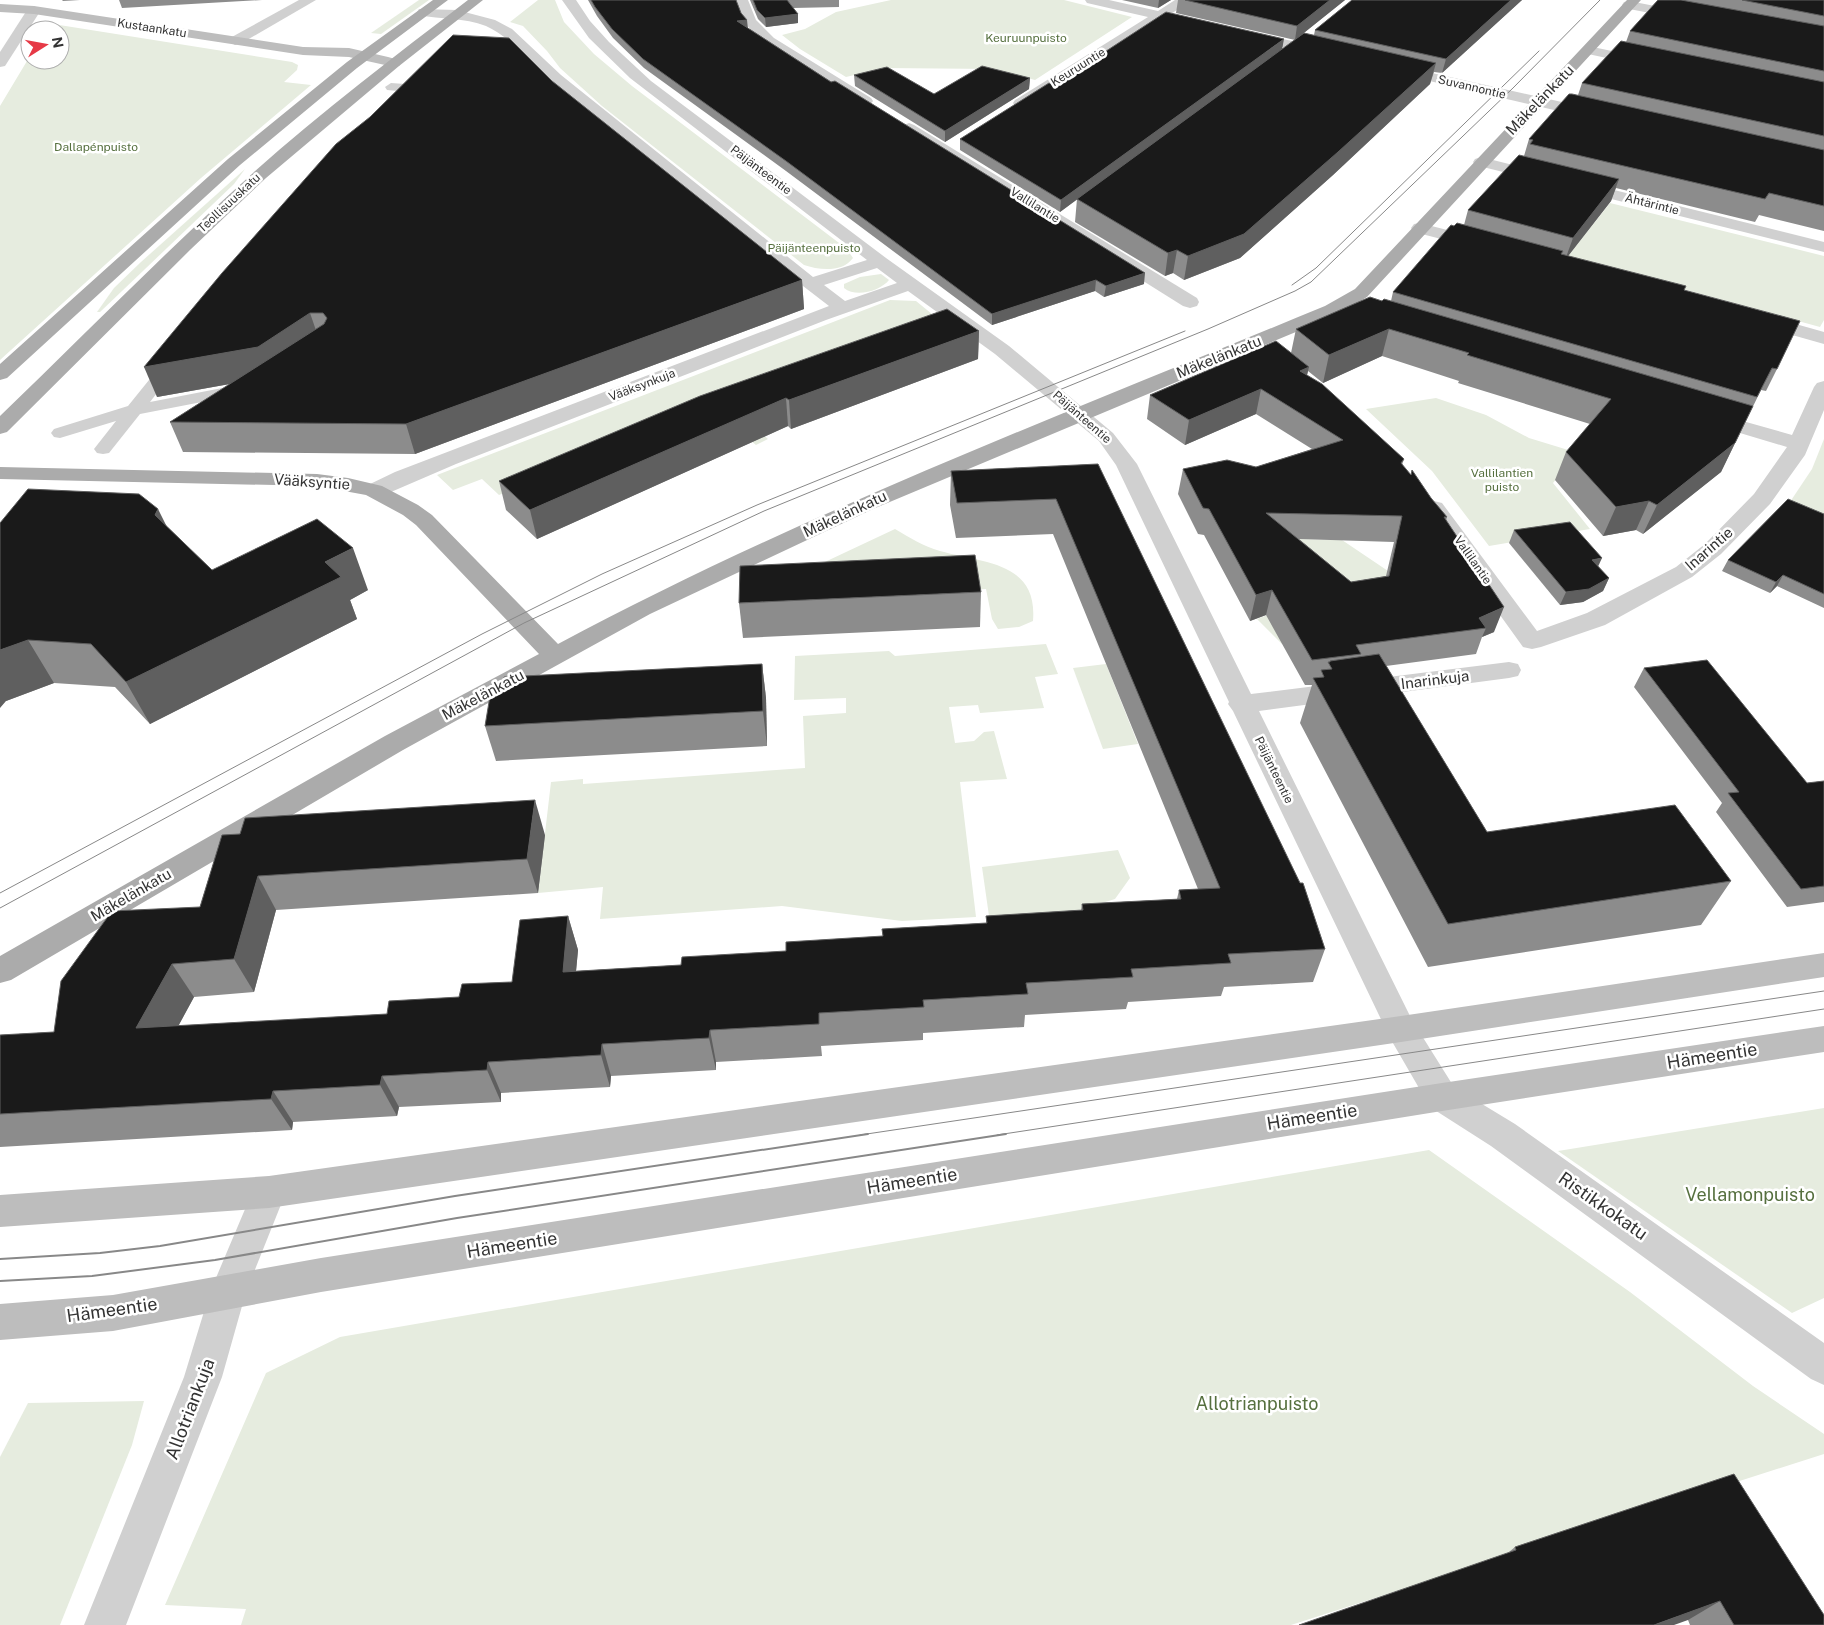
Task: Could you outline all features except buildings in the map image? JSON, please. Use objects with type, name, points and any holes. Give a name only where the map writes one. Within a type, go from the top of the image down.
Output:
[{"type":"main road","name":"Teollisuuskatu","points":[[0,374],[234,162],[366,54],[441,0]]},
{"type":"main road","name":"Teollisuuskatu","points":[[0,428],[185,245],[260,175],[394,63],[476,0]]},
{"type":"main road","name":"Mäkelänkatu","points":[[0,971],[394,743],[642,609],[865,504],[1080,414],[1264,347],[1344,304],[1361,293],[1631,3]]},
{"type":"main road","name":"Kustaankatu","points":[[0,8],[37,5],[235,41],[303,51],[326,49],[366,54],[394,63]]},
{"type":"main road","name":"Kustaankatu","points":[[303,51],[311,59],[352,65],[394,63]]},
{"type":"main road","name":"Vääksyntie","points":[[0,473],[317,480],[351,484],[376,490],[404,504],[424,520],[556,656]]},
{"type":"main road","points":[[0,1211],[269,1192],[1401,1029],[1824,965]]},
{"type":"main road","name":"Hämeentie","points":[[0,1322],[113,1312],[321,1275],[1442,1097],[1824,1039]]},
{"type":"street","points":[[235,41],[308,0]]},
{"type":"street","name":"Päijänteentie","points":[[569,0],[581,22],[629,70],[880,262],[1002,350],[1112,442],[1126,464],[1241,704],[1401,1029]]},
{"type":"street","points":[[741,0],[750,21],[769,40],[880,110]]},
{"type":"street","points":[[1092,0],[1208,26]]},
{"type":"street","name":"Keuruuntie","points":[[1012,108],[1184,0]]},
{"type":"street","points":[[1631,3],[1697,18]]},
{"type":"street","points":[[0,63],[37,5]]},
{"type":"street","points":[[424,12],[457,14],[490,23],[507,32],[556,78],[790,268],[843,308]]},
{"type":"street","points":[[424,12],[444,24],[474,30],[507,32]]},
{"type":"street","points":[[1233,32],[1336,55]]},
{"type":"street","points":[[1284,57],[1312,35]]},
{"type":"street","points":[[1588,50],[1657,64]]},
{"type":"street","name":"Suvannontie","points":[[1385,66],[1609,118]]},
{"type":"street","points":[[406,102],[430,80]]},
{"type":"street","points":[[390,87],[419,89]]},
{"type":"street","name":"Vallilantie","points":[[896,120],[1190,302]]},
{"type":"street","points":[[946,150],[962,140]]},
{"type":"street","name":"Ähtärintie","points":[[1481,162],[1824,247]]},
{"type":"street","points":[[1061,221],[1078,210]]},
{"type":"street","points":[[1420,228],[1495,248]]},
{"type":"street","points":[[812,283],[880,262]]},
{"type":"street","name":"Vääksynkuja","points":[[376,490],[412,473],[910,284]]},
{"type":"street","points":[[1344,304],[1366,314]]},
{"type":"street","points":[[1746,316],[1824,338]]},
{"type":"street","points":[[103,449],[183,350]]},
{"type":"street","points":[[60,433],[134,410],[256,387]]},
{"type":"street","name":"Inarintie","points":[[1532,641],[1596,619],[1684,572],[1713,549],[1762,499],[1794,455],[1824,387]]},
{"type":"street","points":[[1689,411],[1799,444]]},
{"type":"street","name":"Vallilantie","points":[[1421,491],[1454,533],[1532,641]]},
{"type":"street","name":"Inarinkuja","points":[[1241,704],[1509,670]]},
{"type":"street","name":"Ristikkokatu","points":[[1401,1029],[1442,1097],[1503,1135],[1824,1366]]},
{"type":"street","name":"Allotriankuja","points":[[105,1625],[203,1378],[228,1292],[269,1192]]},
{"type":"green space","points":[[419,0],[429,0],[381,34],[371,33]]},
{"type":"green space","name":"Päijänteenpuisto","points":[[538,0],[555,0],[564,22],[594,54],[632,86],[847,249],[853,258],[843,266],[830,269],[804,265],[602,106],[560,68],[523,26],[510,22]]},
{"type":"green space","name":"Keuruunpuisto","points":[[891,0],[1064,0],[1132,17],[1035,80],[994,69],[883,68],[846,77],[800,49],[782,35],[805,29],[836,12]]},
{"type":"green space","name":"Dallapénpuisto","points":[[70,27],[292,62],[298,65],[297,70],[284,82],[311,85],[201,178],[0,360],[0,106],[22,70],[70,70]]},
{"type":"green space","points":[[245,169],[234,184],[100,312],[97,312],[114,288]]},
{"type":"green space","points":[[1610,203],[1824,256],[1824,320],[1820,327],[1567,257]]},
{"type":"green space","points":[[881,274],[889,280],[874,290],[855,293],[844,288],[844,284],[860,277]]},
{"type":"green space","points":[[890,300],[916,301],[943,323],[727,403],[768,439],[756,445],[709,407],[499,495],[482,479],[453,490],[437,475]]},
{"type":"green space","name":"Vallilantien puisto","points":[[1436,398],[1486,415],[1529,438],[1578,453],[1553,483],[1590,529],[1489,546],[1432,471],[1366,409]]},
{"type":"green space","points":[[1824,439],[1824,515],[1790,502],[1812,469]]},
{"type":"green space","points":[[895,529],[917,542],[934,549],[989,563],[1004,568],[1017,576],[1026,586],[1032,601],[1033,621],[1019,627],[998,629],[992,619],[986,589],[744,600]]},
{"type":"green space","points":[[1297,539],[1342,540],[1388,571],[1387,575],[1404,587],[1282,644],[1257,619],[1270,614]]},
{"type":"green space","points":[[1046,644],[1058,674],[1035,677],[1044,708],[980,713],[978,705],[949,707],[955,743],[974,741],[984,732],[994,731],[1007,779],[960,782],[976,917],[902,921],[782,906],[600,919],[603,887],[538,893],[551,782],[583,779],[583,784],[805,768],[803,716],[846,713],[846,698],[794,700],[795,656],[889,651],[895,656]]},
{"type":"green space","points":[[1106,664],[1138,744],[1103,749],[1073,668]]},
{"type":"green space","points":[[1118,850],[1130,878],[1115,899],[1066,914],[990,923],[982,867]]},
{"type":"green space","name":"Vellamonpuisto","points":[[1824,1108],[1824,1298],[1792,1313],[1558,1151]]},
{"type":"green space","name":"Allotrianpuisto","points":[[1429,1150],[1630,1292],[1753,1386],[1824,1434],[1824,1454],[1291,1625],[241,1625],[246,1609],[165,1605],[266,1373],[340,1337]]},
{"type":"green space","points":[[144,1401],[132,1445],[60,1625],[0,1625],[0,1457],[28,1403]]},
{"type":"tram line","points":[[0,908],[524,623],[764,511],[1208,329],[1295,291],[1311,282],[1513,88],[1600,0]]},
{"type":"tram line","points":[[1292,285],[1316,268],[1539,51]]},
{"type":"tram line","points":[[0,893],[482,634],[602,574],[757,505],[1185,331]]},
{"type":"tram line","points":[[860,1135],[1824,991]]},
{"type":"tram line","points":[[997,1135],[1824,1009]]},
{"type":"tram line","points":[[0,1259],[100,1253],[160,1246],[455,1196],[868,1134]]},
{"type":"tram line","points":[[0,1281],[92,1276],[215,1260],[457,1218],[1006,1134]]}]
